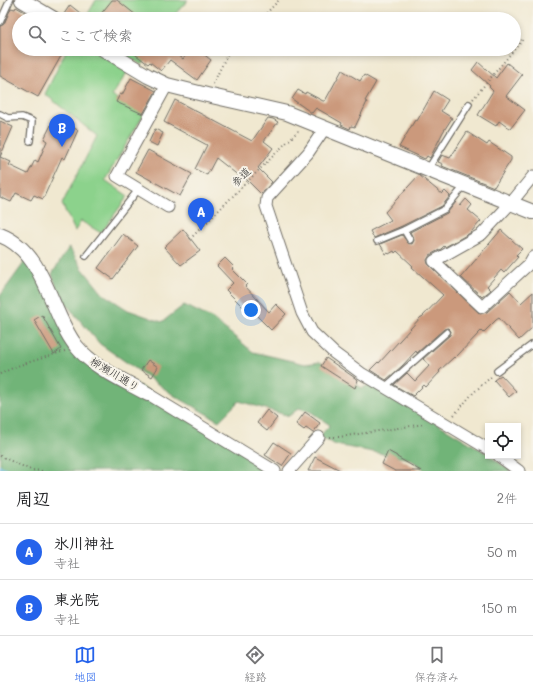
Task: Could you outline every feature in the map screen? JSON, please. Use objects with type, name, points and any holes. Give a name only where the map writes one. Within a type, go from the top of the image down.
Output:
[{"type":"street","points":[[22,0],[42,12]]},
{"type":"street","points":[[115,56],[148,76],[168,85],[287,113],[533,212]]},
{"type":"street","points":[[168,85],[117,176],[168,207]]},
{"type":"street","points":[[326,128],[308,153],[267,198],[266,206],[302,313],[312,332],[334,353],[361,373],[485,447]]},
{"type":"street","points":[[533,176],[511,203],[482,234],[434,261],[482,308],[529,264],[533,257]]},
{"type":"street","name":"柳瀬川通り","points":[[0,235],[22,248],[44,280],[63,324],[76,346],[95,364],[148,394],[275,471]]},
{"type":"street","points":[[289,471],[319,437]]},
{"type":"street","points":[[503,459],[519,471]]},
{"type":"lane","points":[[0,22],[10,0]]},
{"type":"lane","points":[[428,170],[469,104]]},
{"type":"lane","points":[[0,114],[8,118],[22,118],[32,121],[30,141]]},
{"type":"lane","points":[[377,241],[404,230],[445,209],[465,185]]},
{"type":"lane","points":[[86,256],[138,190]]},
{"type":"lane","points":[[404,230],[410,240]]},
{"type":"lane","points":[[385,387],[447,332]]},
{"type":"lane","points":[[497,371],[533,344]]},
{"type":"path","points":[[268,12],[279,0]]},
{"type":"path","points":[[207,95],[226,56]]},
{"type":"path","points":[[469,104],[509,56]]},
{"type":"path","name":"参道","points":[[190,239],[303,126]]},
{"type":"path","points":[[0,374],[17,366],[66,351],[76,346]]},
{"type":"path","points":[[319,437],[339,437],[444,423],[497,371]]},
{"type":"path","points":[[0,456],[31,470],[43,471]]},
{"type":"green space","points":[[96,0],[188,0],[177,12],[89,12]]},
{"type":"green space","points":[[64,56],[103,56],[128,71],[112,96],[144,114],[105,180],[128,196],[101,233],[81,221],[75,231],[62,204],[97,136],[45,94]]},
{"type":"green space","points":[[127,56],[150,56],[142,65]]},
{"type":"green space","points":[[22,247],[76,346],[275,471],[0,471],[0,296],[24,263]]},
{"type":"green space","points":[[69,247],[82,268],[103,294],[128,310],[162,322],[184,305],[213,319],[253,352],[305,364],[320,362],[362,388],[372,384],[485,452],[485,459],[494,459],[511,471],[426,471],[410,459],[336,445],[319,437],[330,425],[311,412],[299,408],[289,416],[239,401],[219,421],[175,396],[100,344],[60,297],[52,274]]},
{"type":"building","points":[[112,0],[117,0],[132,12],[102,12]]},
{"type":"building","points":[[70,5],[79,12],[65,12]]},
{"type":"building","points":[[16,7],[25,12],[12,12],[12,56],[61,56],[38,97],[0,76],[0,26],[4,24],[11,8],[15,9]]},
{"type":"building","points":[[137,56],[179,56],[183,59],[185,56],[206,56],[211,60],[197,80],[170,60],[161,71],[150,62],[148,64]]},
{"type":"building","points":[[478,62],[496,78],[507,63],[522,75],[506,96],[525,110],[510,129],[499,121],[496,126],[478,115],[493,91],[489,87],[490,86],[472,70]]},
{"type":"building","points":[[342,70],[360,81],[364,75],[376,82],[365,101],[367,102],[355,127],[351,126],[350,129],[341,125],[342,123],[316,108],[312,113],[292,99],[298,90],[325,101]]},
{"type":"building","points":[[131,78],[156,91],[143,114],[116,102],[120,94],[122,95]]},
{"type":"building","points":[[434,91],[448,100],[441,111],[452,118],[430,158],[427,156],[425,159],[399,147],[415,120],[417,121]]},
{"type":"building","points":[[175,100],[252,141],[268,118],[278,122],[264,141],[273,148],[258,168],[272,182],[261,194],[245,178],[244,180],[216,158],[207,175],[195,169],[207,145],[164,122]]},
{"type":"building","points":[[54,119],[78,130],[65,159],[62,157],[43,199],[34,195],[31,200],[16,193],[11,202],[0,197],[0,157],[11,162],[9,165],[28,174],[35,160],[38,162],[47,141],[44,139]]},
{"type":"building","points":[[0,121],[13,127],[0,157]]},
{"type":"building","points":[[155,129],[163,133],[157,146],[149,142]]},
{"type":"building","points":[[467,132],[487,145],[489,142],[511,157],[511,160],[494,187],[442,166],[443,164],[438,162],[442,155],[450,158]]},
{"type":"building","points":[[148,150],[192,174],[180,196],[136,172]]},
{"type":"building","points":[[419,175],[442,194],[445,191],[450,196],[442,206],[374,238],[370,231],[391,220],[385,212]]},
{"type":"building","points":[[466,199],[472,205],[468,210],[481,221],[470,233],[430,255],[427,260],[428,264],[480,314],[487,312],[510,291],[521,303],[533,292],[533,327],[519,340],[499,318],[483,333],[481,331],[455,358],[454,357],[439,371],[440,372],[426,387],[424,385],[413,396],[394,385],[407,373],[415,381],[430,365],[423,359],[450,335],[451,331],[448,328],[444,329],[417,353],[416,351],[386,380],[370,370],[378,362],[379,363],[443,295],[397,251],[395,253],[394,251],[386,254],[380,244],[402,235],[408,243],[412,244],[414,240],[410,232],[447,213],[456,202],[460,206]]},
{"type":"building","points":[[183,229],[200,251],[181,265],[164,247]]},
{"type":"building","points":[[501,230],[522,249],[516,255],[518,257],[504,273],[501,270],[487,286],[491,290],[482,297],[461,277]]},
{"type":"building","points":[[123,234],[138,246],[113,279],[98,268]]},
{"type":"building","points":[[225,258],[234,267],[232,269],[247,284],[245,286],[269,312],[276,304],[286,314],[271,330],[250,309],[249,311],[245,307],[244,308],[226,290],[233,283],[217,266]]},
{"type":"building","points":[[42,315],[61,349],[54,354],[34,320]]},
{"type":"building","points":[[326,358],[358,380],[355,388],[321,366]]},
{"type":"building","points":[[148,360],[158,367],[152,377],[141,370]]},
{"type":"building","points":[[501,375],[516,391],[509,397],[494,380]]},
{"type":"building","points":[[267,410],[277,418],[267,431],[257,423]]},
{"type":"building","points":[[305,412],[320,423],[313,433],[306,428],[304,430],[296,424]]},
{"type":"building","points":[[274,442],[291,453],[282,466],[265,455]]},
{"type":"building","points":[[388,451],[421,471],[395,471],[382,464]]},
{"type":"building","points":[[315,457],[342,471],[308,471]]},
{"type":"waterway","points":[[0,467],[9,471]]},
{"type":"place","name":"東光院","points":[[62,147]]},
{"type":"place","name":"氷川神社","points":[[201,231]]}]
